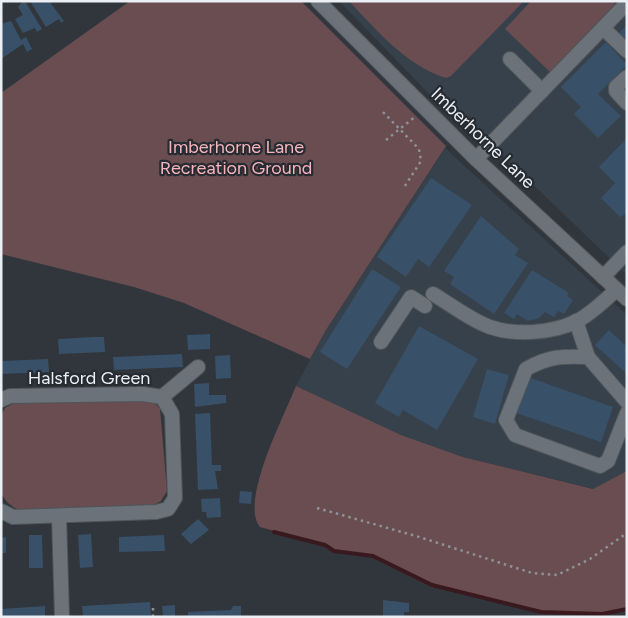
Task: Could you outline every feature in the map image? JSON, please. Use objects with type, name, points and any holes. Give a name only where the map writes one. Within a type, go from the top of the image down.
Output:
[{"type":"street","name":"Imberhorne Lane","points":[[318,1],[430,114],[627,299]]},
{"type":"street","points":[[476,158],[627,4]]},
{"type":"street","points":[[603,28],[627,51]]},
{"type":"street","points":[[510,59],[542,91]]},
{"type":"street","points":[[627,77],[616,87],[616,91],[627,103]]},
{"type":"street","points":[[603,277],[627,252]]},
{"type":"street","points":[[381,342],[411,297],[430,298],[489,327],[518,332],[549,330],[576,321],[596,308],[616,290]]},
{"type":"street","points":[[576,321],[588,358],[627,402]]},
{"type":"street","points":[[588,358],[560,356],[540,361],[526,369],[506,420],[509,428],[515,435],[600,466],[608,461],[627,413]]},
{"type":"street","points":[[162,397],[198,367]]},
{"type":"street","name":"Halsford Green","points":[[1,400],[10,396],[143,394],[162,397],[172,414],[175,498],[168,509],[156,512],[13,517],[1,511]]},
{"type":"street","points":[[59,516],[62,617]]},
{"type":"path","points":[[386,140],[422,110],[428,116],[430,114]]},
{"type":"path","points":[[383,112],[419,149],[421,161],[403,189]]},
{"type":"path","points":[[317,508],[416,536],[532,573],[557,575],[590,558],[627,533]]},
{"type":"path","points":[[153,604],[153,617]]},
{"type":"shaded area","points":[[339,1],[627,1],[627,275],[470,124],[431,96]]},
{"type":"shaded area","points":[[445,148],[627,315],[627,471],[594,489],[463,457],[401,435],[296,386],[326,330]]},
{"type":"green space","name":"Imberhorne Lane Recreation Ground","points":[[130,1],[301,1],[446,146],[326,330],[310,359],[184,303],[134,287],[1,254],[1,93]]},
{"type":"green space","points":[[349,1],[524,1],[451,76],[446,78],[418,65],[405,56],[381,35]]},
{"type":"green space","points":[[531,1],[612,1],[615,4],[550,72],[505,29]]},
{"type":"green space","points":[[296,386],[401,435],[463,457],[593,489],[627,471],[627,609],[602,614],[541,612],[432,585],[373,556],[334,551],[325,545],[260,527],[255,515],[255,498],[259,479],[274,436]]},
{"type":"green space","points":[[145,399],[154,402],[160,409],[167,491],[161,501],[149,508],[19,511],[8,503],[1,494],[1,416],[5,408],[17,401]]},
{"type":"building","points":[[23,1],[42,29],[37,32],[35,28],[23,33],[15,19],[23,15],[18,7]]},
{"type":"building","points":[[30,1],[49,1],[64,21],[61,23],[59,19],[46,27]]},
{"type":"building","points":[[11,21],[21,40],[26,37],[32,49],[27,52],[23,44],[1,59],[1,24]]},
{"type":"building","points":[[627,25],[627,47],[616,36]]},
{"type":"building","points":[[606,42],[627,65],[598,94],[621,116],[598,138],[574,114],[581,107],[561,87]]},
{"type":"building","points":[[627,138],[627,213],[620,217],[601,198],[615,183],[599,167]]},
{"type":"building","points":[[431,178],[472,205],[429,267],[418,259],[406,277],[377,257]]},
{"type":"building","points":[[481,216],[519,249],[515,255],[528,263],[494,314],[450,284],[454,277],[444,271]]},
{"type":"building","points":[[372,269],[401,287],[347,369],[320,352]]},
{"type":"building","points":[[532,270],[569,293],[567,296],[573,300],[564,314],[558,311],[554,317],[545,312],[539,318],[528,321],[517,314],[514,319],[504,313]]},
{"type":"building","points":[[419,326],[478,359],[437,430],[403,410],[399,417],[375,403]]},
{"type":"building","points":[[609,330],[627,347],[627,374],[595,345]]},
{"type":"building","points":[[210,334],[210,349],[188,350],[187,335]]},
{"type":"building","points":[[104,337],[105,352],[59,354],[58,339]]},
{"type":"building","points":[[182,354],[183,367],[114,370],[113,357]]},
{"type":"building","points":[[230,355],[231,378],[216,379],[215,356]]},
{"type":"building","points":[[48,359],[49,372],[1,374],[1,361]]},
{"type":"building","points":[[487,369],[509,375],[495,424],[473,417]]},
{"type":"building","points":[[525,376],[613,407],[601,442],[513,412]]},
{"type":"building","points":[[209,383],[209,395],[226,395],[226,403],[195,407],[194,384]]},
{"type":"building","points":[[210,413],[212,465],[221,465],[221,471],[215,471],[218,489],[198,490],[195,414]]},
{"type":"building","points":[[240,491],[252,492],[251,504],[239,503]]},
{"type":"building","points":[[220,498],[221,517],[207,518],[206,512],[202,512],[201,499]]},
{"type":"building","points":[[198,519],[209,530],[191,544],[181,534]]},
{"type":"building","points":[[91,534],[93,567],[80,568],[78,535]]},
{"type":"building","points":[[29,535],[42,535],[43,568],[29,568]]},
{"type":"building","points":[[164,535],[165,551],[119,552],[119,537]]},
{"type":"building","points":[[6,537],[6,553],[1,553],[1,538]]},
{"type":"building","points":[[383,600],[409,603],[409,612],[404,612],[404,617],[383,617]]},
{"type":"building","points":[[150,602],[151,616],[83,617],[82,606]]},
{"type":"building","points":[[175,605],[175,617],[163,617],[162,606]]},
{"type":"building","points":[[45,606],[45,617],[1,617],[1,609]]},
{"type":"building","points":[[233,606],[241,606],[241,617],[188,617],[188,612],[231,610]]},
{"type":"waterway","points":[[274,532],[325,545],[334,551],[373,556],[432,585],[541,612],[602,614],[627,609]]}]
